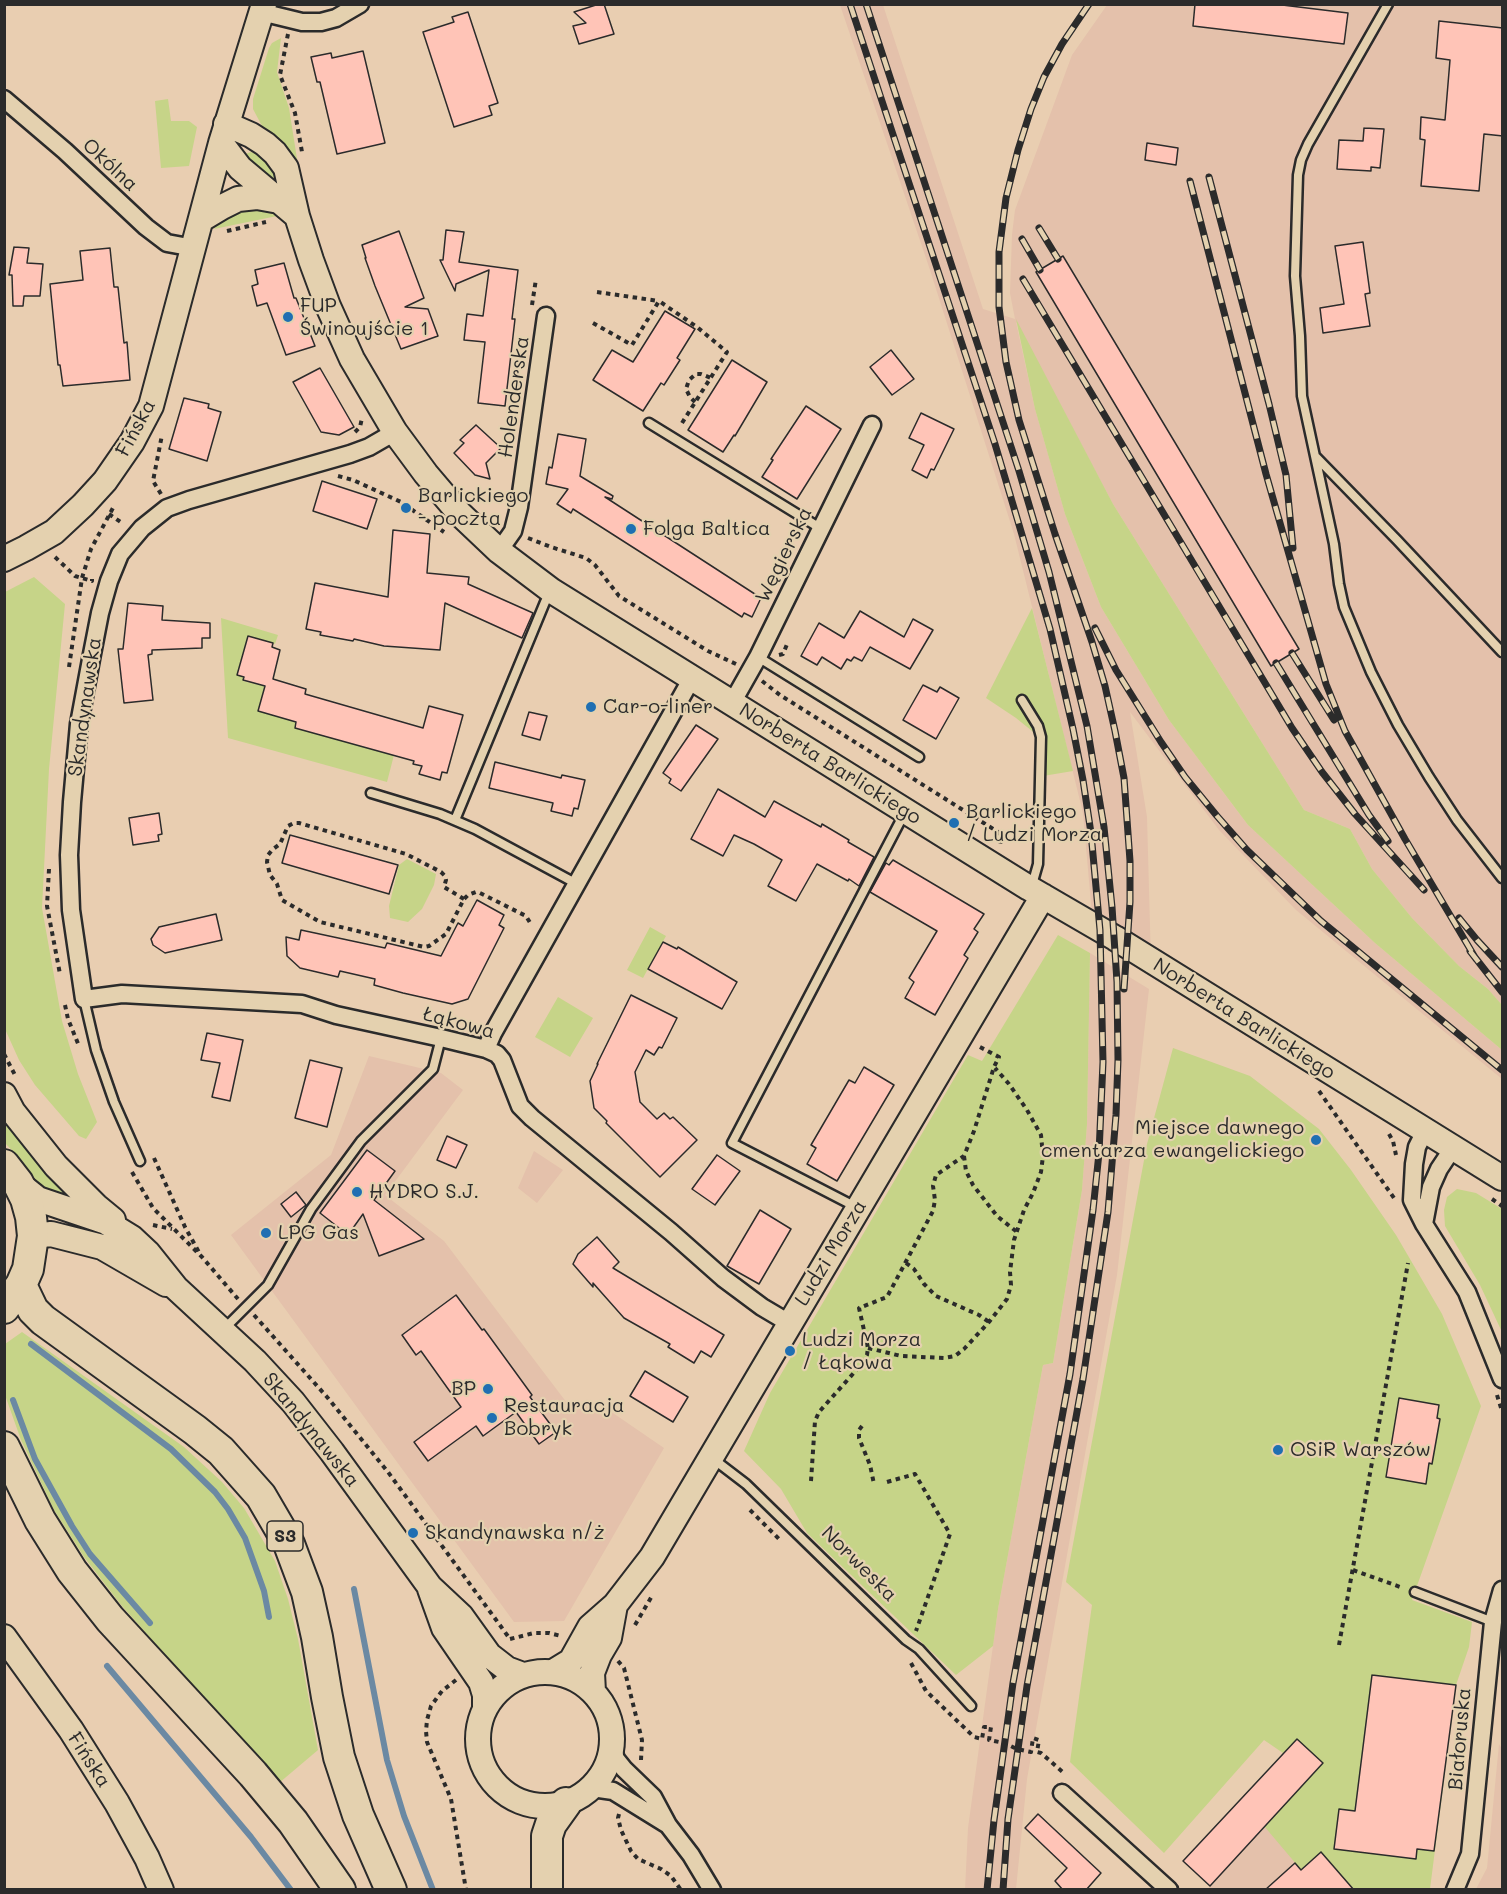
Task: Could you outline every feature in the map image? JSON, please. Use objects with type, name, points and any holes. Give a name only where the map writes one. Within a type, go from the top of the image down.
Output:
[{"type":"highway","points":[[11,1174],[26,1199],[33,1236],[28,1269],[13,1296]]},
{"type":"highway","name":"S3","points":[[13,1296],[195,1430],[221,1451],[261,1496],[290,1544],[307,1592],[339,1757],[358,1815],[391,1890]]},
{"type":"highway","points":[[4,1447],[40,1520],[72,1571],[110,1619],[253,1774],[293,1822],[340,1890]]},
{"type":"highway","points":[[547,1890],[547,1836],[551,1824],[566,1803]]},
{"type":"street","points":[[209,226],[224,134],[262,8],[302,22],[321,22],[336,18],[360,4]]},
{"type":"street","name":"Okólna","points":[[4,99],[146,226],[168,243],[194,248]]},
{"type":"street","points":[[224,134],[240,168],[288,209]]},
{"type":"street","name":"Norberta Barlickiego","points":[[224,134],[250,135],[265,144],[286,168],[288,209],[352,359],[395,432],[426,474],[460,514],[499,550],[552,591],[1036,892],[1503,1178]]},
{"type":"street","points":[[194,248],[222,207],[238,200],[257,197],[288,209]]},
{"type":"street","name":"Fińska","points":[[4,559],[54,532],[105,481],[132,442],[151,406],[194,248]]},
{"type":"street","name":"Holenderska","points":[[499,550],[513,531],[519,507],[546,316]]},
{"type":"street","name":"Węgierska","points":[[732,703],[758,657],[872,425]]},
{"type":"street","name":"Skandynawska","points":[[84,999],[71,910],[69,855],[79,724],[100,613],[109,580],[120,554],[142,528],[160,500],[189,500],[350,454],[369,447],[395,432]]},
{"type":"street","points":[[486,1049],[692,678]]},
{"type":"street","name":"Ludzi Morza","points":[[553,1672],[571,1661],[590,1627],[615,1605],[652,1557],[858,1208],[1036,892]]},
{"type":"street","name":"Łąkowa","points":[[84,999],[122,994],[302,1004],[336,1015],[441,1038],[497,1054],[502,1060],[520,1106],[532,1118],[671,1232],[723,1278],[754,1302],[789,1323]]},
{"type":"street","points":[[11,1088],[14,1112],[56,1166],[96,1206],[141,1231]]},
{"type":"street","points":[[1425,1131],[1417,1147],[1412,1200],[1424,1224],[1467,1292],[1503,1379]]},
{"type":"street","points":[[1424,1224],[1431,1187],[1439,1169],[1453,1148]]},
{"type":"street","name":"Skandynawska","points":[[11,1174],[38,1199],[54,1206],[141,1231],[161,1268],[176,1288],[223,1330],[276,1383],[306,1418],[430,1587],[461,1616],[495,1662],[507,1670],[523,1675]]},
{"type":"street","name":"Skandynawska","points":[[33,1236],[51,1234],[102,1247],[176,1288]]},
{"type":"street","name":"Skandynawska","points":[[430,1587],[444,1628],[481,1682],[485,1695],[485,1707]]},
{"type":"street","name":"Białoruska","points":[[1455,1890],[1470,1854],[1492,1622],[1503,1590]]},
{"type":"street","name":"Ludzi Morza","points":[[593,1692],[592,1673],[609,1638],[615,1605]]},
{"type":"street","name":"Fińska","points":[[4,1637],[71,1730],[117,1803],[147,1858],[161,1890]]},
{"type":"street","points":[[553,1672],[581,1682],[603,1704],[612,1732],[612,1748],[602,1776],[592,1788],[580,1797],[552,1807],[529,1804],[508,1796],[496,1786],[487,1775],[481,1761],[478,1731],[485,1707],[510,1681],[523,1675],[553,1672]]},
{"type":"street","points":[[612,1748],[616,1759],[624,1769],[653,1797],[668,1825],[692,1855],[712,1890]]},
{"type":"street","points":[[592,1788],[613,1791],[668,1825]]},
{"type":"street","points":[[1062,1793],[1169,1890]]},
{"type":"lane","points":[[1388,4],[1300,160],[1295,276],[1302,396],[1334,544],[1344,607],[1371,672],[1398,725],[1429,777],[1464,829],[1503,878]]},
{"type":"lane","points":[[649,423],[820,528]]},
{"type":"lane","points":[[1314,456],[1503,652]]},
{"type":"lane","points":[[455,820],[544,602],[552,591]]},
{"type":"lane","points":[[758,657],[919,757]]},
{"type":"lane","points":[[1022,700],[1038,726],[1041,737],[1038,864],[1034,878],[1036,892]]},
{"type":"lane","points":[[371,793],[455,820],[578,884]]},
{"type":"lane","points":[[858,1208],[732,1143],[906,811]]},
{"type":"lane","name":"Skandynawska","points":[[84,999],[96,1050],[114,1102],[140,1161]]},
{"type":"lane","points":[[223,1330],[268,1285],[312,1209],[361,1141],[433,1069],[441,1038]]},
{"type":"lane","name":"Norweska","points":[[711,1458],[746,1484],[906,1640],[919,1648],[971,1706]]},
{"type":"lane","points":[[1415,1592],[1492,1622]]},
{"type":"path","points":[[291,19],[280,75],[295,113],[303,158]]},
{"type":"path","points":[[209,226],[288,209]]},
{"type":"path","points":[[597,292],[659,301],[697,327],[727,352],[682,423],[681,442]]},
{"type":"path","points":[[593,323],[632,345],[659,301]]},
{"type":"path","points":[[695,402],[686,389],[689,380],[701,374],[711,378]]},
{"type":"path","points":[[160,500],[153,481],[162,435]]},
{"type":"path","points":[[332,475],[353,480],[401,502],[449,535]]},
{"type":"path","points":[[69,667],[82,578],[91,549],[118,497]]},
{"type":"path","points":[[101,510],[122,524]]},
{"type":"path","points":[[116,531],[127,518]]},
{"type":"path","points":[[513,531],[551,547],[586,558],[595,565],[619,596],[708,651],[750,672],[780,695],[998,832],[1001,844],[996,854]]},
{"type":"path","points":[[52,554],[75,576],[92,581],[94,573]]},
{"type":"path","points":[[464,899],[444,888],[446,880],[441,872],[406,854],[299,824],[294,823],[288,826],[280,844],[268,855],[270,875],[277,884],[282,900],[320,922],[424,947],[435,943],[446,934],[464,899],[472,893],[480,893],[526,916],[533,930]]},
{"type":"path","points":[[50,860],[47,906],[62,985]]},
{"type":"path","points":[[64,996],[68,1018],[81,1051]]},
{"type":"path","points":[[975,1044],[999,1057],[964,1156],[966,1171],[973,1185],[997,1216],[1017,1232]]},
{"type":"path","points":[[4,1054],[11,1088]]},
{"type":"path","points":[[868,1348],[901,1356],[944,1358],[955,1356],[989,1322],[1007,1299],[1011,1285],[1011,1258],[1017,1232],[1041,1172],[1043,1156],[1041,1135],[1015,1092],[994,1067]]},
{"type":"path","points":[[1313,1083],[1392,1196],[1399,1202],[1398,1194]]},
{"type":"path","points":[[153,1155],[185,1227],[202,1257]]},
{"type":"path","points":[[811,1481],[815,1421],[819,1412],[867,1355],[868,1348],[859,1308],[887,1297],[933,1211],[933,1186],[936,1175],[964,1156]]},
{"type":"path","points":[[128,1166],[153,1208],[202,1257],[327,1397],[388,1472],[510,1639]]},
{"type":"path","points":[[141,1231],[156,1227],[173,1229]]},
{"type":"path","points":[[906,1263],[914,1269],[936,1296],[979,1315],[989,1322]]},
{"type":"path","points":[[1339,1645],[1408,1263]]},
{"type":"path","points":[[862,1426],[859,1430],[859,1438],[870,1465],[874,1484]]},
{"type":"path","points":[[887,1482],[915,1474],[950,1534],[912,1644]]},
{"type":"path","points":[[1353,1570],[1415,1592]]},
{"type":"shaded area","points":[[840,5],[883,5],[983,309],[1015,319],[1010,293],[1015,210],[1072,55],[1107,5],[1502,5],[1502,1005],[1488,989],[1459,966],[1412,918],[1372,869],[1350,829],[1304,810],[1113,504],[1016,322],[1035,409],[1065,514],[1101,607],[1169,720],[1248,825],[1375,943],[1502,1050],[1502,1079],[1296,910],[1219,830],[1130,712],[1147,817],[1151,962],[1093,926],[1083,813],[1014,534],[930,270]]},
{"type":"shaded area","points":[[1090,953],[1149,989],[1117,1275],[1027,1779],[1016,1889],[965,1890],[968,1828],[998,1609],[1043,1365],[1053,1363],[1082,1190],[1087,1124]]},
{"type":"shaded area","points":[[369,1056],[441,1073],[463,1090],[385,1195],[444,1241],[567,1403],[610,1411],[664,1448],[564,1621],[514,1622],[231,1235],[331,1155]]},
{"type":"shaded area","points":[[534,1151],[563,1170],[537,1203],[518,1188]]},
{"type":"shaded area","points":[[1499,1744],[1502,1749],[1502,1889],[1476,1889],[1487,1868]]},
{"type":"shaded area","points":[[1264,1826],[1328,1860],[1354,1889],[1207,1890]]},
{"type":"green space","points":[[281,38],[277,72],[289,108],[300,178],[286,150],[262,126],[253,109],[253,99],[269,48],[272,43]]},
{"type":"green space","points":[[168,99],[171,121],[189,121],[197,127],[189,166],[161,168],[155,101]]},
{"type":"green space","points":[[251,152],[272,163],[282,188],[244,157],[245,154]]},
{"type":"green space","points":[[259,208],[277,216],[214,229],[218,223],[240,210]]},
{"type":"green space","points":[[1016,319],[1113,504],[1304,810],[1350,829],[1372,869],[1412,918],[1459,966],[1488,989],[1502,1005],[1502,1050],[1375,943],[1248,825],[1169,720],[1101,607],[1065,514],[1035,409]]},
{"type":"green space","points":[[34,577],[65,604],[49,769],[42,908],[62,1021],[78,1074],[97,1122],[86,1139],[79,1136],[35,1085],[19,1060],[5,1029],[5,592]]},
{"type":"green space","points":[[1032,608],[1073,771],[1043,776],[1037,735],[986,698]]},
{"type":"green space","points":[[221,618],[278,635],[275,644],[248,636],[238,675],[244,677],[243,681],[259,685],[266,683],[259,711],[296,722],[295,728],[394,755],[387,782],[228,738]]},
{"type":"green space","points":[[407,859],[436,874],[434,885],[422,909],[408,922],[390,918],[389,906],[399,865]]},
{"type":"green space","points":[[650,927],[666,936],[643,978],[627,970]]},
{"type":"green space","points":[[1058,935],[1090,953],[1087,1124],[1082,1190],[1053,1363],[1043,1365],[993,1646],[956,1675],[807,1533],[781,1489],[744,1451],[770,1393],[968,1055],[982,1061]]},
{"type":"green space","points":[[558,997],[593,1018],[570,1057],[535,1037]]},
{"type":"green space","name":"OSiR Warszów","points":[[1173,1048],[1250,1076],[1319,1129],[1396,1235],[1442,1314],[1481,1406],[1412,1600],[1472,1622],[1469,1647],[1456,1685],[1430,1889],[1354,1889],[1328,1860],[1308,1878],[1264,1826],[1323,1763],[1297,1739],[1283,1753],[1264,1740],[1164,1853],[1070,1762],[1092,1605],[1066,1582],[1147,1144]]},
{"type":"green space","points":[[4,1112],[80,1201],[43,1190],[23,1162],[5,1143]]},
{"type":"green space","points":[[1457,1189],[1476,1193],[1502,1209],[1502,1332],[1480,1285],[1445,1226],[1444,1210],[1447,1197]]},
{"type":"green space","points":[[22,1332],[184,1447],[222,1482],[244,1508],[275,1561],[298,1639],[318,1750],[279,1783],[121,1605],[84,1557],[54,1510],[21,1440],[5,1395],[5,1344]]},
{"type":"building","points":[[604,4],[614,34],[579,44],[573,26],[586,23],[574,12]]},
{"type":"building","points":[[1195,4],[1274,4],[1348,13],[1344,44],[1193,26]]},
{"type":"building","points":[[468,12],[498,103],[489,106],[492,115],[454,127],[423,32],[454,22],[452,17]]},
{"type":"building","points":[[1439,21],[1503,28],[1503,136],[1484,134],[1479,191],[1421,186],[1425,140],[1420,139],[1421,117],[1445,120],[1450,60],[1436,58]]},
{"type":"building","points":[[363,51],[385,143],[337,154],[320,82],[317,82],[311,57],[331,53],[332,58]]},
{"type":"building","points":[[1364,128],[1384,129],[1380,168],[1371,167],[1371,171],[1337,169],[1339,140],[1363,141]]},
{"type":"building","points":[[1147,143],[1178,148],[1176,165],[1145,160]]},
{"type":"building","points":[[446,230],[464,232],[459,262],[518,270],[505,406],[478,403],[485,342],[464,340],[467,314],[483,316],[489,270],[456,284],[455,291],[440,260],[443,260]]},
{"type":"building","points":[[399,231],[424,298],[405,307],[428,309],[438,336],[401,349],[375,286],[362,245]]},
{"type":"building","points":[[1363,242],[1370,293],[1365,294],[1370,326],[1323,333],[1320,308],[1344,304],[1335,246]]},
{"type":"building","points":[[14,247],[29,248],[27,263],[43,264],[40,296],[24,296],[23,306],[13,306],[12,275],[9,275]]},
{"type":"building","points":[[110,248],[114,287],[118,287],[124,343],[127,342],[130,380],[63,386],[60,365],[58,365],[50,284],[83,280],[80,251]]},
{"type":"building","points":[[1063,256],[1299,649],[1271,666],[1036,272]]},
{"type":"building","points":[[284,263],[294,298],[296,298],[315,346],[286,355],[267,303],[257,306],[252,286],[258,284],[255,270]]},
{"type":"building","points":[[665,311],[695,329],[677,358],[680,360],[664,385],[661,383],[643,411],[593,380],[612,350],[633,362]]},
{"type":"building","points":[[891,350],[914,379],[892,395],[870,367]]},
{"type":"building","points":[[732,360],[767,382],[723,452],[688,430]]},
{"type":"building","points":[[320,368],[354,427],[339,435],[321,432],[293,382]]},
{"type":"building","points":[[184,398],[209,404],[208,408],[221,412],[207,461],[169,449]]},
{"type":"building","points":[[806,406],[841,429],[797,499],[762,477],[773,460],[771,459]]},
{"type":"building","points":[[921,413],[954,429],[934,470],[931,469],[927,478],[912,470],[924,445],[909,438]]},
{"type":"building","points":[[476,425],[501,448],[486,463],[490,479],[475,475],[454,453],[464,443],[460,440]]},
{"type":"building","name":"Folga Baltica","points":[[558,434],[586,439],[580,476],[613,496],[612,499],[605,497],[761,598],[752,617],[744,613],[742,617],[573,509],[571,513],[557,504],[568,489],[546,484],[549,467],[552,468]]},
{"type":"building","points":[[322,481],[377,499],[367,529],[313,511]]},
{"type":"building","points":[[393,530],[430,534],[427,573],[469,577],[468,584],[533,613],[522,638],[445,603],[440,650],[384,646],[354,639],[353,641],[320,635],[321,632],[306,629],[315,583],[388,597]]},
{"type":"building","points":[[128,603],[163,606],[162,620],[210,623],[210,638],[202,638],[202,648],[152,650],[152,654],[148,655],[153,700],[124,703],[118,649],[123,649]]},
{"type":"building","points":[[860,611],[904,637],[913,619],[933,630],[910,669],[870,647],[862,661],[854,657],[851,661],[847,659],[841,669],[822,657],[817,665],[801,656],[819,623],[844,638]]},
{"type":"building","points":[[248,636],[273,643],[272,647],[280,650],[273,679],[306,689],[305,694],[423,728],[429,706],[463,715],[447,773],[442,772],[440,780],[419,774],[422,766],[413,764],[414,761],[295,728],[296,722],[258,711],[265,686],[243,680],[244,677],[237,675]]},
{"type":"building","points":[[923,685],[937,692],[940,687],[959,698],[936,739],[903,720]]},
{"type":"building","points":[[529,712],[547,716],[540,740],[522,735]]},
{"type":"building","points":[[696,725],[718,739],[681,791],[669,783],[671,779],[663,773]]},
{"type":"building","points":[[495,762],[561,778],[562,775],[585,780],[578,809],[574,808],[572,816],[551,811],[553,803],[489,788]]},
{"type":"building","points":[[718,789],[765,817],[774,801],[821,827],[822,824],[874,857],[859,886],[817,864],[796,901],[768,886],[782,860],[734,835],[723,856],[691,839]]},
{"type":"building","points":[[159,813],[162,834],[158,835],[159,841],[133,845],[129,818]]},
{"type":"building","points":[[290,835],[398,865],[389,894],[282,863]]},
{"type":"building","points":[[893,860],[984,914],[974,929],[978,932],[964,955],[968,958],[935,1015],[905,998],[914,982],[909,978],[937,931],[870,892],[886,863],[889,865]]},
{"type":"building","points":[[477,900],[504,915],[499,925],[504,928],[468,999],[452,1004],[374,985],[375,979],[340,971],[338,977],[300,968],[287,956],[286,937],[299,940],[301,930],[385,948],[387,943],[441,956],[458,923],[463,926]]},
{"type":"building","points":[[216,914],[222,940],[165,953],[153,945],[151,939],[159,927]]},
{"type":"building","points":[[663,942],[677,949],[678,947],[737,982],[722,1009],[648,969]]},
{"type":"building","points":[[631,995],[677,1018],[662,1048],[659,1047],[654,1055],[646,1050],[635,1072],[640,1102],[657,1119],[664,1113],[670,1119],[673,1117],[697,1140],[660,1177],[594,1108],[590,1081]]},
{"type":"building","points":[[207,1033],[243,1040],[230,1101],[212,1097],[220,1063],[201,1060]]},
{"type":"building","points":[[310,1060],[342,1068],[327,1127],[295,1118]]},
{"type":"building","points":[[864,1067],[894,1085],[837,1181],[807,1164],[816,1148],[811,1145],[849,1080],[855,1083]]},
{"type":"building","points":[[447,1136],[467,1145],[456,1168],[437,1160]]},
{"type":"building","name":"HYDRO S.J.","points":[[367,1150],[395,1171],[374,1200],[424,1239],[379,1256],[363,1214],[348,1235],[320,1213]]},
{"type":"building","points":[[717,1155],[740,1171],[715,1205],[692,1189]]},
{"type":"building","points":[[296,1192],[306,1205],[291,1217],[281,1204]]},
{"type":"building","points":[[760,1210],[791,1229],[759,1284],[727,1266]]},
{"type":"building","points":[[597,1237],[619,1262],[613,1268],[724,1335],[711,1357],[701,1351],[694,1363],[668,1347],[670,1344],[624,1318],[593,1283],[593,1287],[573,1264],[578,1254]]},
{"type":"building","points":[[456,1295],[482,1330],[484,1329],[556,1432],[539,1444],[516,1412],[483,1436],[476,1426],[428,1461],[414,1442],[461,1407],[421,1351],[416,1355],[402,1335]]},
{"type":"building","points":[[645,1371],[688,1397],[673,1422],[630,1396]]},
{"type":"building","points":[[1399,1398],[1439,1405],[1437,1418],[1440,1419],[1426,1484],[1386,1477]]},
{"type":"building","points":[[1372,1675],[1456,1685],[1434,1851],[1417,1849],[1416,1859],[1334,1849],[1339,1809],[1355,1811]]},
{"type":"building","points":[[1297,1739],[1323,1763],[1210,1886],[1183,1861]]},
{"type":"building","points":[[1038,1814],[1101,1873],[1086,1890],[1063,1890],[1055,1881],[1067,1868],[1025,1828]]},
{"type":"building","points":[[1321,1852],[1354,1890],[1265,1890],[1295,1863],[1301,1870]]},
{"type":"waterway","points":[[31,1344],[171,1449],[215,1492],[245,1538],[264,1591],[269,1617]]},
{"type":"waterway","points":[[13,1400],[35,1459],[72,1526],[90,1554],[150,1623]]},
{"type":"waterway","points":[[354,1589],[387,1760],[404,1816],[433,1890]]},
{"type":"waterway","points":[[107,1666],[251,1837],[291,1890]]},
{"type":"railway","points":[[850,4],[995,444],[1050,629],[1083,780],[1091,833],[1100,930],[1103,1062],[1099,1153],[1093,1210],[1070,1374],[1013,1683],[987,1890]]},
{"type":"railway","points":[[866,4],[1019,471],[1049,572],[1087,726],[1104,827],[1112,907],[1117,982],[1118,1060],[1108,1212],[1083,1379],[1027,1686],[1008,1819],[1003,1890]]},
{"type":"railway","points":[[1089,4],[1062,44],[1044,77],[1018,150],[1006,198],[999,252],[999,307],[1006,362],[1019,420],[1105,686],[1124,778],[1130,861],[1130,902],[1124,989]]},
{"type":"railway","points":[[1209,177],[1286,475],[1293,548]]},
{"type":"railway","points":[[1190,181],[1266,474],[1326,684],[1345,731],[1476,959]]},
{"type":"railway","points":[[1039,228],[1058,259]]},
{"type":"railway","points":[[1022,239],[1040,270]]},
{"type":"railway","points":[[1023,279],[1292,728],[1322,772],[1355,814],[1424,890]]},
{"type":"railway","points":[[1095,628],[1116,670],[1161,742],[1185,777],[1247,850],[1321,921],[1502,1070]]},
{"type":"railway","points":[[1292,653],[1334,720]]},
{"type":"railway","points":[[1276,663],[1369,815],[1388,841]]},
{"type":"railway","points":[[1459,918],[1502,967]]},
{"type":"railway","points":[[1470,951],[1502,992]]},
{"type":"place","name":"FUP Świnoujście 1","points":[[288,317]]},
{"type":"place","name":"Barlickiego - poczta","points":[[406,508]]},
{"type":"place","name":"Folga Baltica","points":[[631,529]]},
{"type":"place","name":"Car-o-liner","points":[[591,707]]},
{"type":"place","name":"Barlickiego / Ludzi Morza","points":[[954,823]]},
{"type":"place","name":"Miejsce dawnego cmentarza ewangelickiego","points":[[1316,1140]]},
{"type":"place","name":"HYDRO S.J.","points":[[357,1192]]},
{"type":"place","name":"LPG Gas","points":[[266,1233]]},
{"type":"place","name":"Ludzi Morza / Łąkowa","points":[[790,1351]]},
{"type":"place","name":"BP","points":[[488,1389]]},
{"type":"place","name":"Restauracja Bobryk","points":[[492,1418]]},
{"type":"place","name":"OSiR Warszów","points":[[1278,1450]]},
{"type":"place","name":"Skandynawska n/ż","points":[[413,1533]]}]
